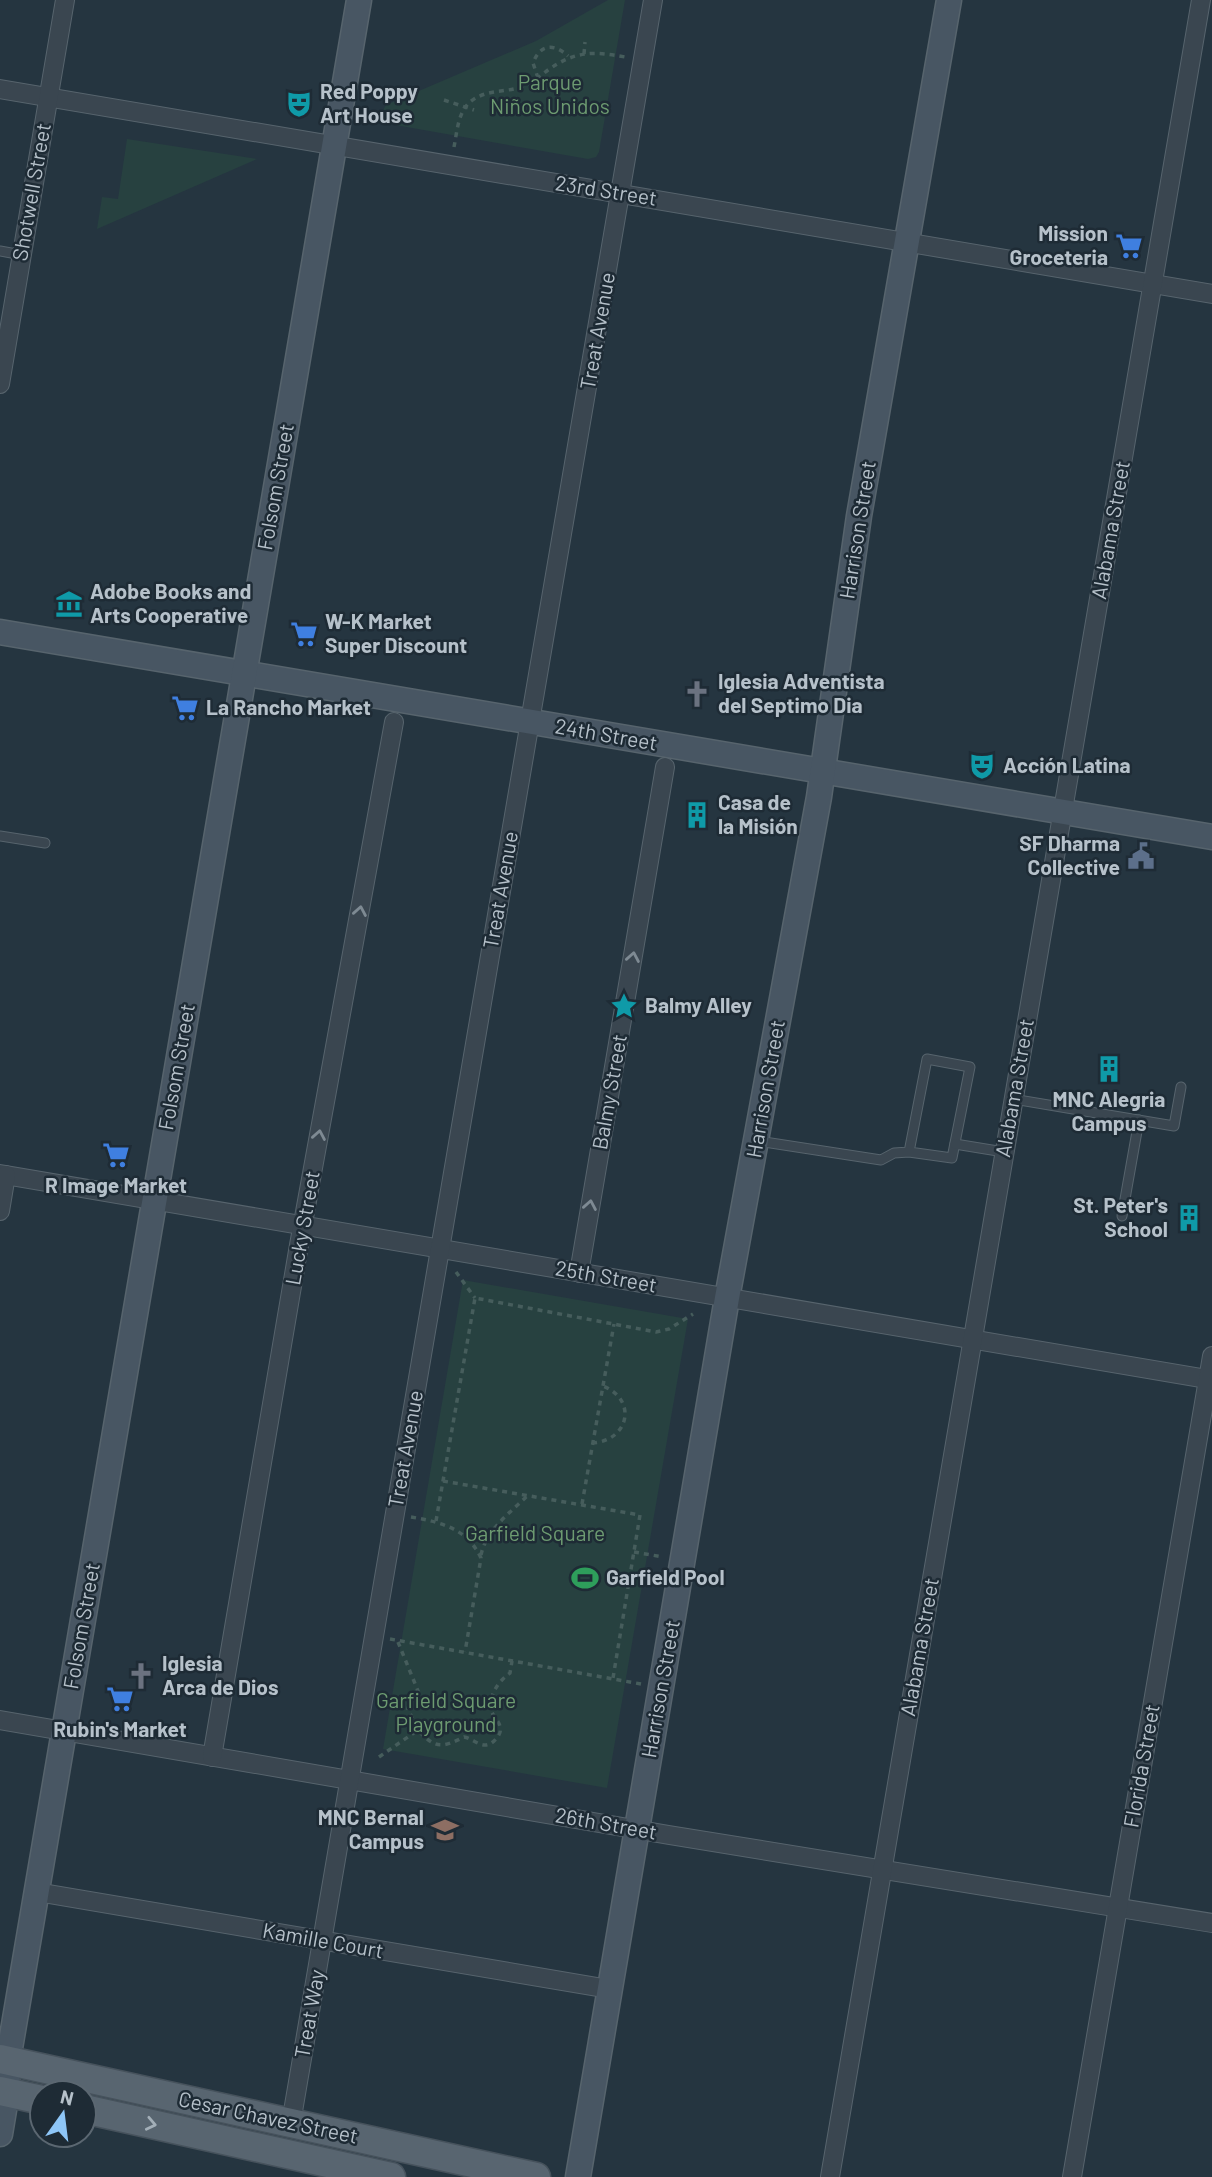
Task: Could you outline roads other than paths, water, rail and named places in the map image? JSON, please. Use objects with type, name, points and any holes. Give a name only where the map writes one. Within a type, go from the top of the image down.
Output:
[{"type":"main road","name":"Cesar Chavez Street","points":[[4,2059],[536,2177]]},
{"type":"main road","points":[[4,2092],[28,2097]]},
{"type":"main road","name":"Cesar Chavez Street","points":[[98,2112],[391,2177]]},
{"type":"street","name":"Shotwell Street","points":[[0,384],[65,0]]},
{"type":"street","name":"Folsom Street","points":[[0,2134],[4,2059],[37,1892],[359,0]]},
{"type":"street","name":"Treat Avenue","points":[[350,1780],[653,0]]},
{"type":"street","name":"Harrison Street","points":[[578,2177],[727,1298],[823,771],[859,516],[948,0]]},
{"type":"street","name":"Alabama Street","points":[[830,2177],[1201,0]]},
{"type":"street","name":"23rd Street","points":[[0,89],[1212,294]]},
{"type":"street","name":"24th Street","points":[[0,632],[244,673],[396,711],[530,722],[667,756],[823,771],[1212,837]]},
{"type":"street","name":"Lucky Street","points":[[212,1757],[303,1226],[396,711]]},
{"type":"street","name":"Balmy Street","points":[[579,1273],[667,756]]},
{"type":"street","name":"25th Street","points":[[3,1175],[1210,1380]]},
{"type":"street","points":[[0,1211],[3,1175]]},
{"type":"street","name":"Florida Street","points":[[1072,2177],[1212,1356]]},
{"type":"street","name":"26th Street","points":[[0,1720],[637,1829],[1212,1923]]},
{"type":"street","name":"Treat Way","points":[[291,2123],[350,1780]]},
{"type":"street","name":"Kamille Court","points":[[37,1892],[610,1989]]},
{"type":"lane","points":[[0,251],[22,255]]},
{"type":"lane","points":[[0,836],[45,843]]},
{"type":"lane","points":[[756,1141],[881,1160],[894,1153],[909,1152],[952,1158],[970,1067],[927,1059],[909,1152]]},
{"type":"lane","points":[[1013,1099],[1174,1126],[1181,1087]]},
{"type":"lane","points":[[1122,1216],[1139,1120]]},
{"type":"lane","points":[[955,1144],[1004,1152]]},
{"type":"place","name":"Red Poppy Art House","points":[[299,104]]},
{"type":"place","name":"Mission Groceteria","points":[[1129,246]]},
{"type":"place","name":"Adobe Books and Arts Cooperative","points":[[69,604]]},
{"type":"place","name":"W-K Market Super Discount","points":[[304,634]]},
{"type":"place","name":"Iglesia Adventista del Septimo Dia","points":[[697,694]]},
{"type":"place","name":"La Rancho Market","points":[[185,708]]},
{"type":"place","name":"Acción Latina","points":[[982,766]]},
{"type":"place","name":"Casa de la Misión","points":[[697,815]]},
{"type":"place","name":"SF Dharma Collective","points":[[1141,856]]},
{"type":"place","name":"Balmy Alley","points":[[624,1006]]},
{"type":"place","name":"MNC Alegria Campus","points":[[1109,1069]]},
{"type":"place","name":"R Image Market","points":[[116,1155]]},
{"type":"place","name":"St. Peter's School","points":[[1189,1218]]},
{"type":"place","name":"Garfield Pool","points":[[585,1578]]},
{"type":"place","name":"Iglesia Arca de Dios","points":[[141,1676]]},
{"type":"place","name":"Rubin's Market","points":[[120,1699]]},
{"type":"place","name":"MNC Bernal Campus","points":[[445,1830]]},
{"type":"park label","name":"Parque Niños Unidos","points":[[550,95]]},
{"type":"park label","name":"Garfield Square","points":[[535,1534]]},
{"type":"park label","name":"Garfield Square Playground","points":[[446,1713]]}]
